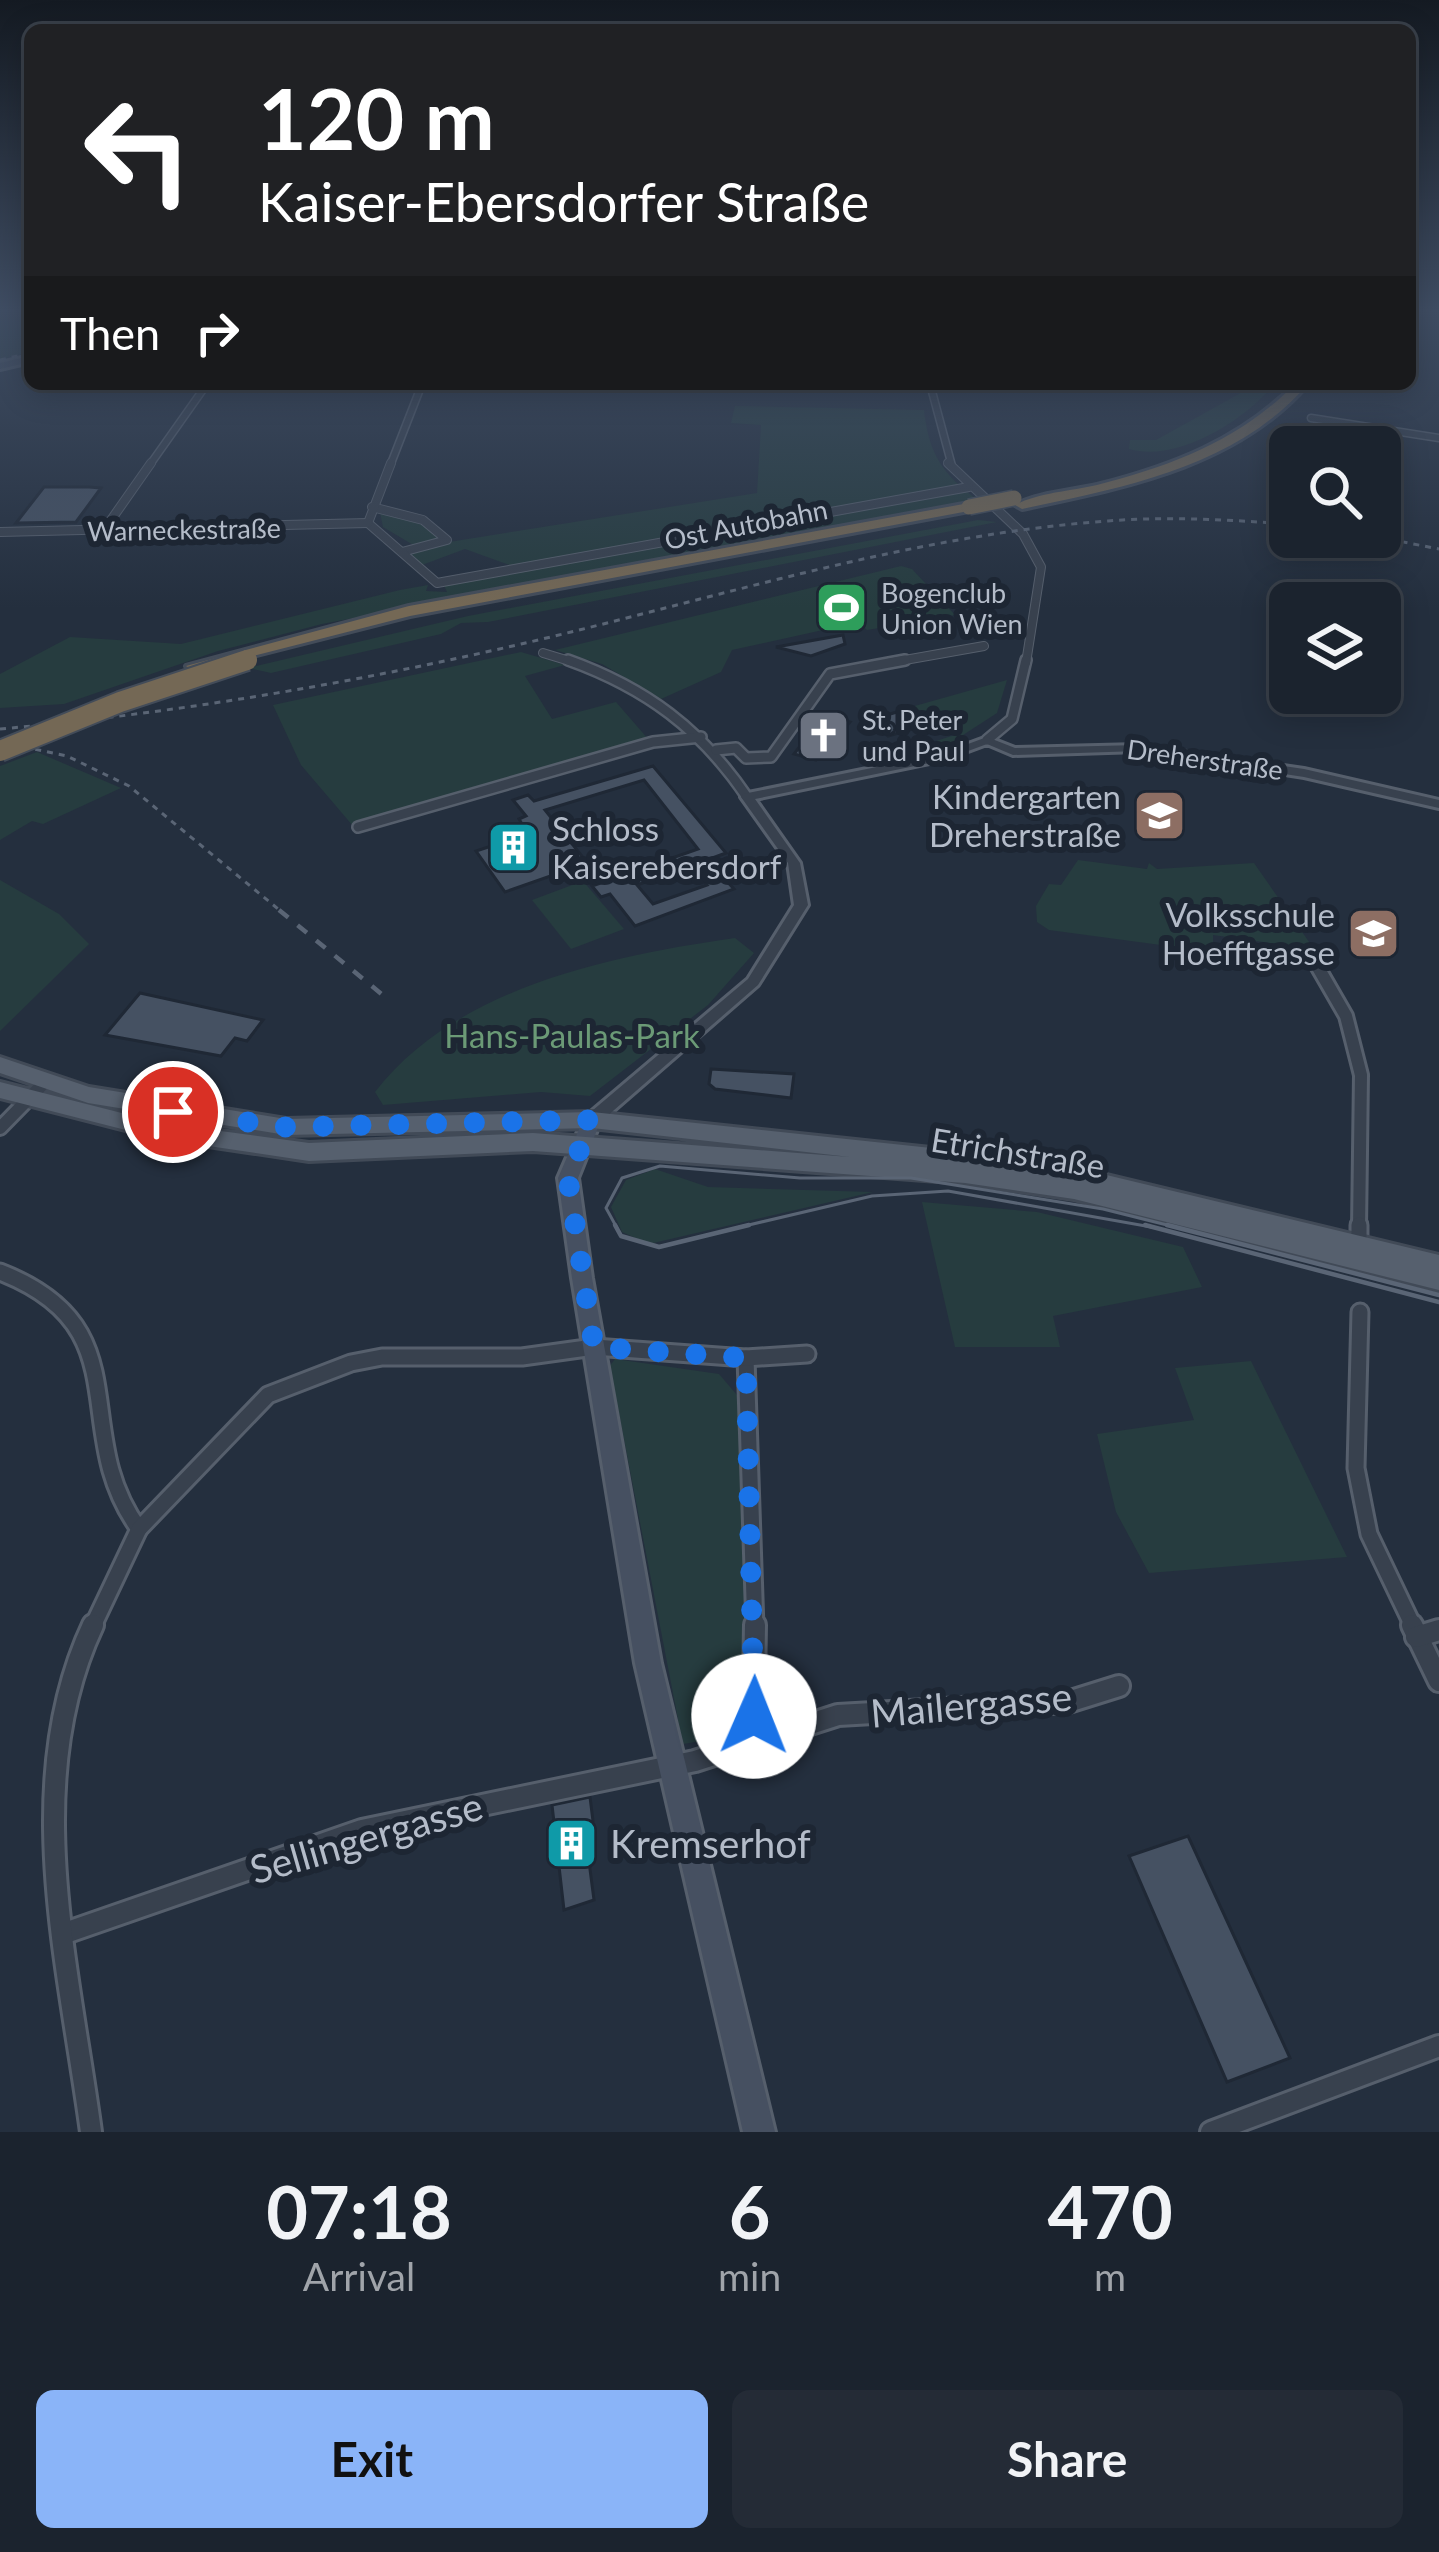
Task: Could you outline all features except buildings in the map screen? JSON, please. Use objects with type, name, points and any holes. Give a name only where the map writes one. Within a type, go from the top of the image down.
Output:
[{"type":"highway","name":"Ost Autobahn","points":[[1018,502],[1184,451],[1259,408]]},
{"type":"highway","name":"Ost Autobahn","points":[[0,751],[120,702],[248,660],[414,620],[1120,482],[1210,449],[1256,425],[1275,408]]},
{"type":"highway","name":"Ost Autobahn","points":[[0,738],[194,666],[409,611],[973,511]]},
{"type":"main road","name":"Etrichstraße","points":[[0,1065],[44,1082],[173,1112],[286,1127],[592,1120],[1044,1169],[1439,1265]]},
{"type":"main road","name":"Etrichstraße","points":[[0,1090],[27,1101],[161,1131],[309,1152],[513,1142],[578,1145],[895,1167],[1074,1190],[1439,1280]]},
{"type":"main road","points":[[592,1120],[568,1178],[594,1347],[671,1762],[759,2132]]},
{"type":"street","points":[[104,530],[190,408]]},
{"type":"street","points":[[412,408],[368,523],[437,583],[969,487]]},
{"type":"street","points":[[935,408],[944,456],[969,487],[1029,541],[1043,576],[1020,702],[1005,726],[987,740]]},
{"type":"street","points":[[1311,418],[1439,438]]},
{"type":"street","points":[[372,507],[423,520],[446,540],[402,552]]},
{"type":"street","name":"Warneckestraße","points":[[0,532],[368,523]]},
{"type":"street","points":[[746,758],[774,755],[830,674],[984,646]]},
{"type":"street","points":[[543,652],[607,676],[685,721],[716,750],[794,863],[801,905],[753,982],[592,1120]]},
{"type":"street","points":[[358,827],[653,742],[701,737]]},
{"type":"street","name":"Dreherstraße","points":[[747,797],[944,757],[987,740],[1007,751],[1139,748],[1304,773],[1439,804]]},
{"type":"street","points":[[716,750],[736,748],[746,758]]},
{"type":"street","points":[[737,780],[746,758]]},
{"type":"street","points":[[1312,957],[1346,1016],[1361,1075],[1359,1244]]},
{"type":"street","points":[[0,1128],[44,1082]]},
{"type":"street","points":[[0,1272],[45,1291],[66,1309],[80,1332],[102,1388],[114,1492],[139,1528]]},
{"type":"street","points":[[1360,1312],[1356,1468],[1369,1534],[1439,1681]]},
{"type":"street","points":[[91,2132],[53,1841],[63,1715],[71,1672],[139,1528],[268,1396],[351,1363],[382,1358],[522,1358],[594,1347],[746,1358],[807,1354]]},
{"type":"street","points":[[746,1358],[757,1688],[753,1739]]},
{"type":"street","points":[[1416,1636],[1439,1630]]},
{"type":"street","name":"Mailergasse","points":[[671,1762],[695,1761],[838,1715],[1068,1702],[1119,1686]]},
{"type":"street","name":"Sellingergasse","points":[[68,1932],[362,1830],[671,1762]]},
{"type":"street","points":[[1210,2132],[1439,2046]]},
{"type":"green space","points":[[734,408],[924,410],[939,462],[978,500],[322,624],[218,651],[64,704],[0,708],[0,674],[70,637],[181,644],[400,590],[428,585],[426,591],[447,592],[443,583],[512,566],[465,549],[422,565],[410,553],[415,546],[383,527],[380,512],[421,522],[449,542],[757,493],[761,425],[731,423]]},
{"type":"green space","points":[[1213,408],[1250,408],[1188,444],[1148,452],[1129,449],[1130,440],[1156,440]]},
{"type":"green space","points":[[978,520],[997,522],[488,622],[461,623],[441,634],[271,673],[248,668],[468,616]]},
{"type":"green space","points":[[901,566],[912,569],[955,615],[867,630],[859,622],[732,650],[721,672],[661,699],[602,664],[555,650]]},
{"type":"green space","points":[[521,652],[565,665],[525,676],[552,719],[616,702],[649,740],[353,826],[301,765],[273,705]]},
{"type":"green space","points":[[1007,680],[997,713],[946,746],[936,741],[961,733],[944,718],[918,727],[910,721],[916,719],[916,712],[908,718],[900,711],[872,720],[880,728],[873,729],[865,720]]},
{"type":"green space","points":[[37,752],[121,788],[43,824],[32,821],[0,840],[0,766]]},
{"type":"green space","points":[[1078,860],[1147,869],[1149,863],[1157,869],[1254,863],[1314,949],[1213,935],[1213,952],[1049,930],[1037,922],[1036,906],[1049,884],[1061,885]]},
{"type":"green space","points":[[0,880],[59,914],[89,944],[0,1031]]},
{"type":"green space","points":[[583,881],[624,929],[571,949],[532,900]]},
{"type":"green space","name":"Hans-Paulas-Park","points":[[735,938],[754,953],[708,1005],[590,1096],[541,1092],[383,1105],[375,1092],[409,1056],[448,1026],[538,982],[637,955]]},
{"type":"green space","points":[[655,1169],[708,1187],[873,1192],[649,1244],[622,1232],[611,1207],[626,1180]]},
{"type":"green space","points":[[922,1202],[1037,1212],[1183,1247],[1202,1287],[1053,1316],[1060,1347],[955,1347]]},
{"type":"green space","points":[[615,1359],[719,1374],[742,1401],[747,1690],[707,1740],[683,1744],[676,1733],[678,1719],[611,1372],[606,1371]]},
{"type":"green space","points":[[1251,1361],[1347,1557],[1149,1573],[1116,1512],[1097,1434],[1194,1420],[1175,1368]]},
{"type":"tram line","points":[[617,1228],[606,1208],[622,1178],[660,1166],[800,1178],[911,1178],[1103,1209],[1167,1225]]},
{"type":"tram line","points":[[736,1228],[872,1196],[948,1191],[1155,1228]]},
{"type":"tram line","points":[[615,1225],[621,1236],[659,1247],[749,1225]]},
{"type":"tram line","points":[[1145,1225],[1155,1228]]},
{"type":"tram line","points":[[1167,1225],[1179,1228]]},
{"type":"tram line","points":[[1167,1225],[1439,1295]]},
{"type":"tram line","points":[[1155,1228],[1439,1302]]},
{"type":"railway","points":[[0,729],[197,706],[392,672],[959,540],[1131,520],[1269,523]]},
{"type":"railway","points":[[1401,542],[1439,549]]},
{"type":"railway","points":[[0,742],[67,756],[129,786],[283,913]]},
{"type":"railway","points":[[279,910],[384,996]]},
{"type":"place","name":"Bogenclub Union Wien","points":[[842,608]]},
{"type":"place","name":"St. Peter und Paul","points":[[823,735]]},
{"type":"place","name":"Kindergarten Dreherstraße","points":[[1160,815]]},
{"type":"place","name":"Schloss Kaiserebersdorf","points":[[513,847]]},
{"type":"place","name":"Volksschule Hoefftgasse","points":[[1374,933]]},
{"type":"place","name":"Kremserhof","points":[[571,1843]]},
{"type":"route","points":[[173,1112],[286,1127],[592,1120],[568,1178],[594,1347],[746,1358],[757,1688],[754,1716]]}]
